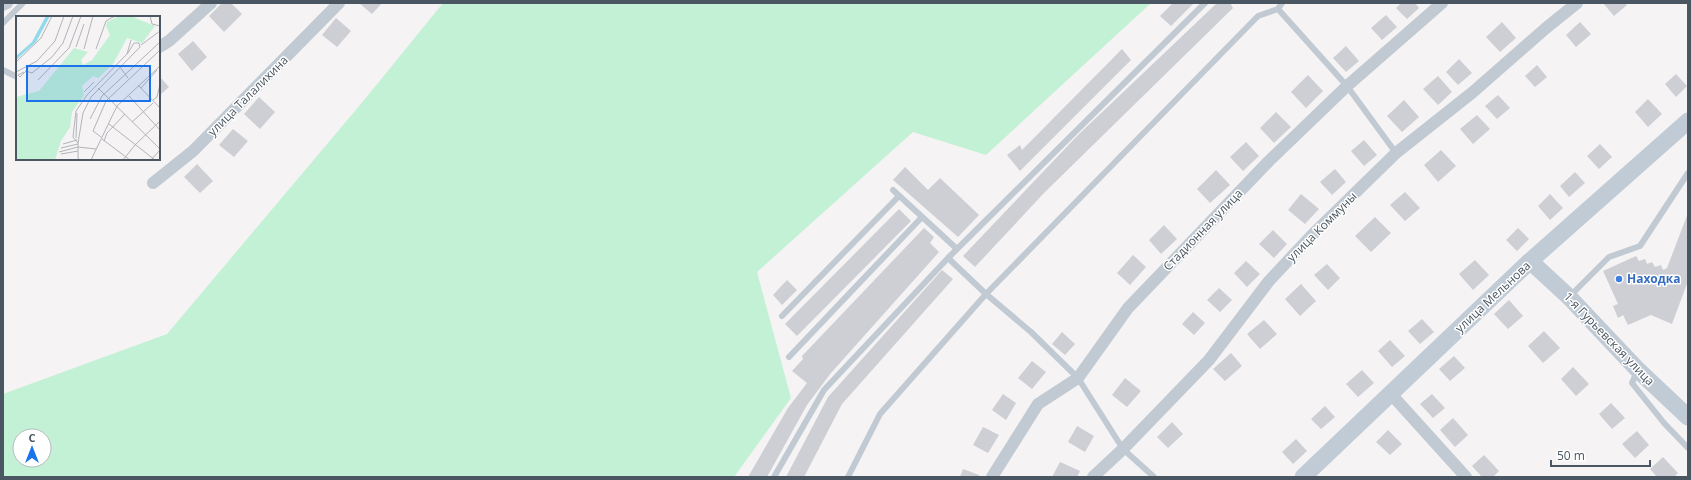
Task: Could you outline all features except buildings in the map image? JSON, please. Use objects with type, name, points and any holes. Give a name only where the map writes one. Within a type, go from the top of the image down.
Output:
[{"type":"main road","name":"улица Мельнова","points":[[1303,477],[1530,261],[1688,122]]},
{"type":"main road","name":"1-я Гурьевская улица","points":[[1530,261],[1569,297],[1638,370],[1688,416]]},
{"type":"street","points":[[3,5],[8,3]]},
{"type":"street","points":[[160,46],[169,41],[211,3]]},
{"type":"street","name":"улица Талалихина","points":[[153,183],[193,151],[339,3]]},
{"type":"street","name":"Стадионная улица","points":[[992,477],[1038,404],[1078,378],[1128,308],[1269,161],[1347,86],[1442,3]]},
{"type":"street","name":"улица Коммуны","points":[[1093,477],[1123,449],[1208,360],[1269,281],[1312,235],[1396,153],[1473,92],[1577,3]]},
{"type":"street","points":[[1391,394],[1466,477]]},
{"type":"lane","points":[[3,23],[23,3]]},
{"type":"lane","points":[[774,477],[824,390],[948,258],[1205,3]]},
{"type":"lane","points":[[848,477],[880,414],[986,294],[1258,16],[1278,9],[1282,3]]},
{"type":"lane","points":[[1278,9],[1347,86],[1396,153]]},
{"type":"lane","points":[[3,70],[16,76]]},
{"type":"lane","points":[[1569,297],[1609,257],[1640,246],[1688,173]]},
{"type":"lane","points":[[893,190],[957,249]]},
{"type":"lane","points":[[782,316],[899,196]]},
{"type":"lane","points":[[789,357],[922,217]]},
{"type":"lane","points":[[948,258],[986,294],[1031,332],[1078,378],[1123,449],[1154,477]]},
{"type":"lane","points":[[1638,370],[1632,383],[1664,423],[1688,448]]},
{"type":"green space","points":[[443,3],[1151,3],[986,155],[913,132],[757,272],[791,398],[734,477],[3,477],[3,394],[167,334],[365,99]]},
{"type":"place","name":"Находка","points":[[1619,279]]}]
